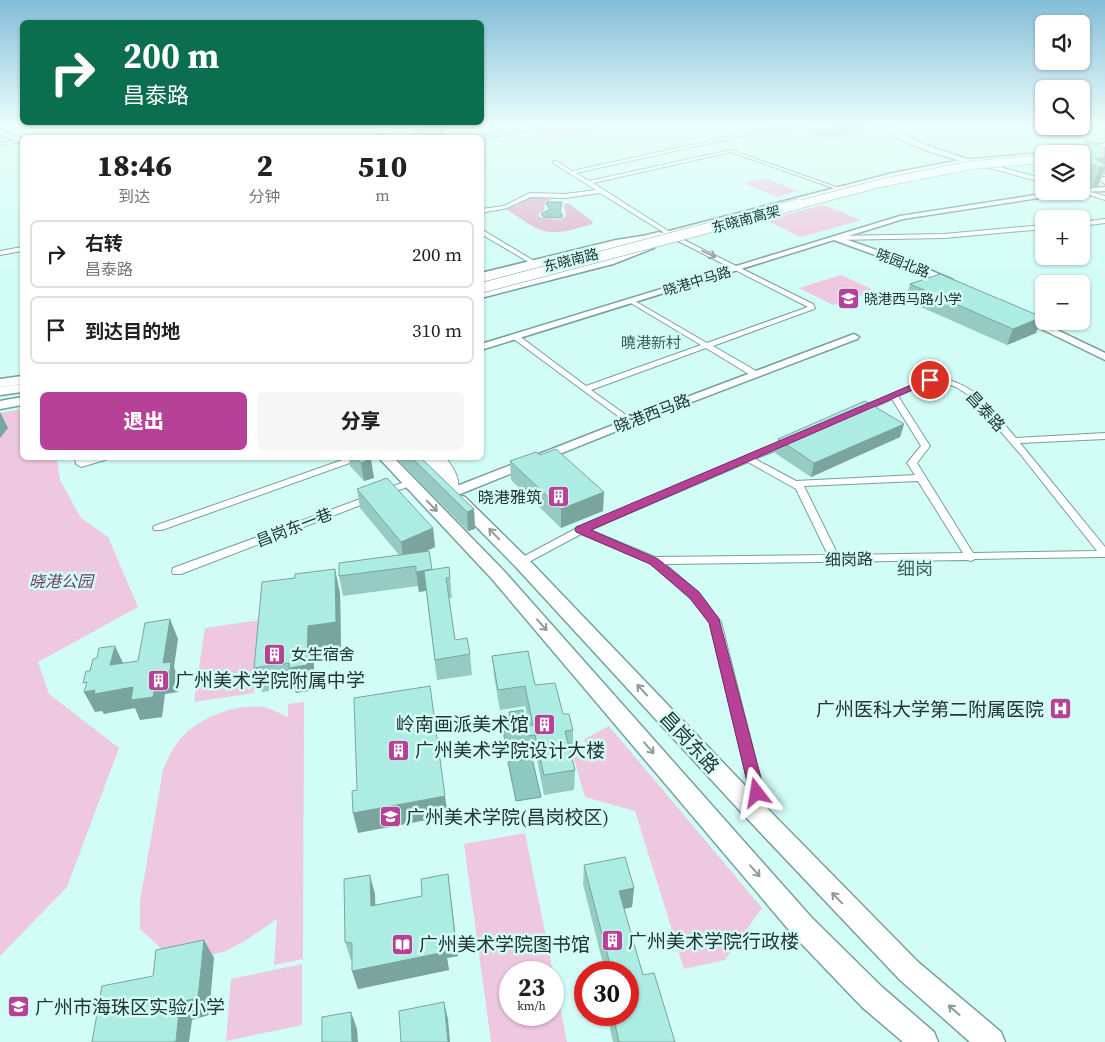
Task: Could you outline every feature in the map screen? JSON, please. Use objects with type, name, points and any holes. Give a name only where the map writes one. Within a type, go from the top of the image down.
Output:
[{"type":"main road","name":"东晓南高架","points":[[484,279],[904,175]]},
{"type":"main road","name":"东晓南路","points":[[484,279],[837,189],[905,175]]},
{"type":"main road","name":"东晓南高架","points":[[484,291],[881,183],[923,175]]},
{"type":"main road","name":"东晓南路","points":[[484,291],[862,190],[932,175]]},
{"type":"main road","points":[[1090,192],[1105,197]]},
{"type":"main road","points":[[484,279],[664,234]]},
{"type":"main road","points":[[484,291],[650,248]]},
{"type":"main road","points":[[0,383],[20,380]]},
{"type":"main road","points":[[0,391],[20,387]]},
{"type":"main road","points":[[0,398],[20,395]]},
{"type":"main road","points":[[0,405],[20,401]]},
{"type":"main road","name":"昌岗东路","points":[[388,460],[498,575],[803,927],[867,993],[924,1042]]},
{"type":"main road","name":"昌岗东路","points":[[417,460],[521,562],[748,804],[910,971],[991,1042]]},
{"type":"main road","points":[[430,460],[443,475],[451,493]]},
{"type":"main road","points":[[442,460],[452,476],[451,493]]},
{"type":"street","points":[[576,175],[664,234]]},
{"type":"street","points":[[588,183],[625,175]]},
{"type":"street","points":[[797,175],[837,189]]},
{"type":"street","points":[[1090,190],[1103,189]]},
{"type":"street","points":[[484,211],[505,207],[530,195],[565,196],[600,191]]},
{"type":"street","name":"晓港中马路","points":[[484,346],[912,215],[1035,197]]},
{"type":"street","points":[[1090,223],[1105,222]]},
{"type":"street","points":[[835,238],[944,236],[1035,228]]},
{"type":"street","points":[[484,233],[534,263]]},
{"type":"street","name":"东晓南路","points":[[484,279],[534,263],[624,240],[664,234]]},
{"type":"street","name":"晓园北路","points":[[835,238],[908,264],[960,286]]},
{"type":"street","points":[[585,389],[812,308],[810,304],[680,240]]},
{"type":"street","points":[[0,254],[20,249]]},
{"type":"street","points":[[631,301],[755,374]]},
{"type":"street","points":[[1012,311],[1105,357]]},
{"type":"street","points":[[515,337],[630,422]]},
{"type":"street","name":"晓港西马路","points":[[451,493],[630,422],[854,337]]},
{"type":"street","name":"昌泰路","points":[[852,415],[930,380],[943,380],[960,385],[973,394],[1105,554]]},
{"type":"street","points":[[894,396],[926,446],[912,463],[971,558]]},
{"type":"street","points":[[1013,441],[1105,436]]},
{"type":"street","points":[[521,562],[580,530],[801,437]]},
{"type":"street","points":[[748,459],[800,487],[835,560]]},
{"type":"street","points":[[80,460],[81,464],[95,460]]},
{"type":"street","points":[[158,528],[349,460]]},
{"type":"street","points":[[794,484],[921,478]]},
{"type":"street","name":"昌岗东一巷","points":[[177,571],[410,483]]},
{"type":"street","points":[[580,530],[654,561],[694,595],[715,622],[757,793],[748,804]]},
{"type":"street","name":"细岗路","points":[[654,561],[971,558],[1105,554]]},
{"type":"green space","points":[[765,178],[798,191],[777,197],[744,183]]},
{"type":"green space","points":[[823,205],[861,220],[801,237],[765,220]]},
{"type":"green space","points":[[841,275],[876,291],[833,305],[799,288]]},
{"type":"green space","name":"晓港公园","points":[[20,409],[20,460],[57,460],[60,480],[81,518],[108,537],[138,607],[38,662],[49,694],[119,748],[67,887],[0,956],[0,413]]},
{"type":"green space","points":[[260,620],[254,693],[194,702],[205,628]]},
{"type":"green space","points":[[304,702],[303,959],[274,965],[277,919],[248,939],[226,951],[203,957],[164,951],[140,929],[140,901],[163,770],[172,751],[181,738],[193,727],[212,716],[234,709],[257,707],[267,708],[288,717],[288,704]]},
{"type":"green space","points":[[609,726],[762,908],[725,960],[684,969],[635,811],[585,797],[573,756],[588,756],[584,739]]},
{"type":"green space","points":[[525,833],[551,961],[499,961],[499,1026],[564,1026],[567,1042],[491,1042],[464,844]]},
{"type":"green space","points":[[302,964],[302,1025],[226,1041],[231,979]]},
{"type":"shaded area","points":[[530,197],[550,197],[551,200],[545,202],[544,211],[538,214],[539,217],[561,220],[566,216],[564,205],[566,203],[593,222],[592,224],[564,231],[546,232],[529,224],[506,209],[518,205]]},
{"type":"water","points":[[547,202],[562,202],[560,211],[562,218],[544,217],[541,214],[550,209],[546,204]]},
{"type":"water","points":[[523,710],[529,743],[506,747],[501,719],[510,717],[509,712]]},
{"type":"water","points":[[532,758],[541,797],[516,801],[508,762]]},
{"type":"building","points":[[940,274],[1035,314],[1035,320],[1013,329],[910,284]]},
{"type":"building","points":[[865,401],[904,424],[814,463],[778,439]]},
{"type":"building","points":[[556,449],[604,492],[561,509],[510,461],[536,452],[540,455]]},
{"type":"building","points":[[358,460],[368,460],[361,463]]},
{"type":"building","points":[[414,460],[423,460],[474,509],[467,512]]},
{"type":"building","points":[[387,478],[433,528],[401,542],[357,489]]},
{"type":"building","points":[[429,551],[432,569],[416,572],[416,566],[339,576],[339,563]]},
{"type":"building","points":[[449,567],[450,578],[446,578],[455,640],[467,638],[470,654],[435,660],[424,571]]},
{"type":"building","points":[[335,569],[336,622],[308,626],[307,665],[289,668],[289,663],[254,668],[262,582],[295,578],[295,574]]},
{"type":"building","points":[[170,619],[163,663],[171,662],[170,672],[157,674],[153,697],[131,700],[133,687],[94,694],[95,690],[84,692],[87,682],[83,683],[86,671],[90,671],[93,659],[97,658],[99,648],[115,646],[110,665],[138,661],[145,623]]},
{"type":"building","name":"岭南画派美术馆","points":[[528,651],[535,685],[555,683],[563,714],[569,714],[573,730],[565,731],[575,770],[544,775],[535,735],[526,736],[524,727],[533,725],[525,686],[498,690],[492,656]]},
{"type":"building","name":"广州美术学院设计大楼","points":[[430,686],[445,796],[353,813],[352,791],[357,790],[354,698]]},
{"type":"building","name":"广州美术学院行政楼","points":[[625,857],[634,888],[619,891],[639,961],[609,961],[584,865]]},
{"type":"building","name":"广州美术学院图书馆","points":[[448,874],[455,937],[444,939],[445,952],[352,971],[352,943],[345,942],[344,879],[370,875],[371,906],[422,896],[421,879]]},
{"type":"building","points":[[204,940],[198,998],[180,1002],[176,1041],[92,1042],[102,986],[153,976],[156,950]]},
{"type":"building","name":"广州美术学院行政楼","points":[[639,961],[643,975],[654,973],[675,1042],[619,1042],[615,1026],[639,1026]]},
{"type":"building","points":[[444,1002],[448,1042],[401,1042],[399,1011]]},
{"type":"building","points":[[351,1012],[352,1042],[322,1042],[322,1017]]},
{"type":"place","name":"晓港西马路小学","points":[[848,299]]},
{"type":"place","name":"晓港雅筑","points":[[558,497]]},
{"type":"place","name":"女生宿舍","points":[[275,654]]},
{"type":"place","name":"广州美术学院附属中学","points":[[159,680]]},
{"type":"place","name":"广州医科大学第二附属医院","points":[[1060,709]]},
{"type":"place","name":"岭南画派美术馆","points":[[545,724]]},
{"type":"place","name":"广州美术学院设计大楼","points":[[399,750]]},
{"type":"place","name":"广州美术学院(昌岗校区)","points":[[390,817]]},
{"type":"place","name":"广州美术学院行政楼","points":[[612,941]]},
{"type":"place","name":"广州美术学院图书馆","points":[[403,944]]},
{"type":"place","name":"广州市海珠区实验小学","points":[[19,1007]]},
{"type":"district","name":"曉港新村","points":[[651,343]]},
{"type":"district","name":"细岗","points":[[915,569]]},
{"type":"route","points":[[757,793],[715,622],[694,595],[654,561],[580,530],[801,437],[930,380]]}]
